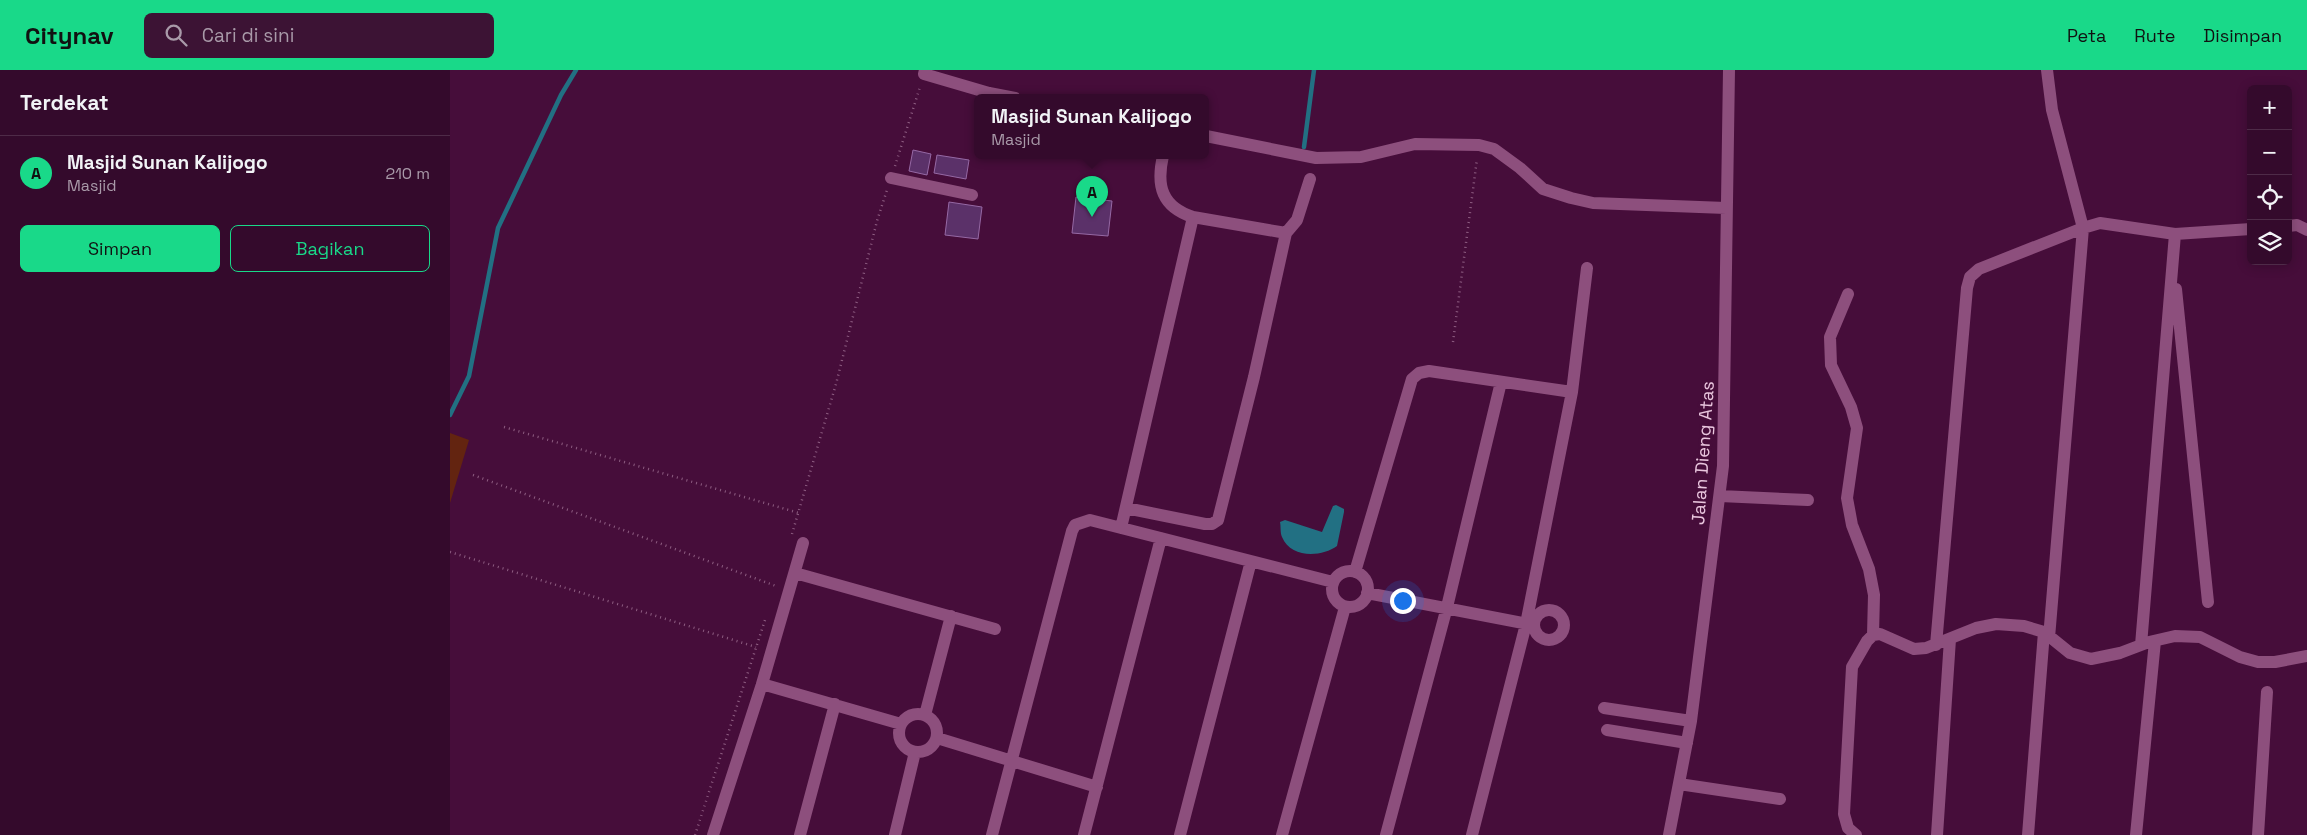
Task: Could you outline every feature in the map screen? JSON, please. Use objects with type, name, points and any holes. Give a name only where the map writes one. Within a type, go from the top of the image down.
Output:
[{"type":"street","name":"Jalan Dieng Atas","points":[[1669,835],[1691,721],[1723,466],[1726,389],[1726,208],[1729,70]]},
{"type":"street","points":[[2028,835],[2083,228],[2052,110],[2047,70]]},
{"type":"street","points":[[925,72],[994,94]]},
{"type":"street","points":[[1209,137],[1316,158],[1361,157],[1415,144],[1479,145],[1494,149],[1520,168],[1543,189],[1571,198],[1593,202],[1726,208]]},
{"type":"street","points":[[1163,159],[1160,180],[1162,191],[1169,204],[1182,214],[1193,218],[1286,233]]},
{"type":"street","points":[[891,178],[972,195]]},
{"type":"street","points":[[1126,508],[1205,524],[1212,524],[1218,520],[1254,376],[1286,233],[1297,220],[1310,179]]},
{"type":"street","points":[[1121,528],[1193,218]]},
{"type":"street","points":[[1936,645],[1967,288],[1970,278],[1979,269],[2100,223],[2175,234],[2247,229]]},
{"type":"street","points":[[2292,226],[2297,225],[2307,230]]},
{"type":"street","points":[[2141,645],[2175,234]]},
{"type":"street","points":[[2173,256],[2208,602]]},
{"type":"street","points":[[1472,835],[1530,624],[1572,392],[1587,268]]},
{"type":"street","points":[[1848,294],[1830,337],[1831,365],[1851,407],[1857,428],[1847,498],[1852,526],[1869,569],[1874,595],[1873,635],[1852,667],[1844,814],[1848,828],[1856,835]]},
{"type":"street","points":[[1355,572],[1412,379],[1419,373],[1429,371],[1572,392]]},
{"type":"street","points":[[1386,835],[1447,607],[1501,382]]},
{"type":"street","points":[[1720,496],[1808,500]]},
{"type":"street","points":[[992,835],[1072,531],[1076,525],[1090,520],[1333,582]]},
{"type":"street","points":[[1084,835],[1161,538]]},
{"type":"street","points":[[713,835],[762,684],[795,573],[797,541]]},
{"type":"street","points":[[1180,835],[1251,561]]},
{"type":"street","points":[[1355,572],[1366,582],[1367,593],[1365,598],[1356,606],[1345,607],[1339,604],[1332,594],[1333,582],[1340,574],[1355,572]]},
{"type":"street","points":[[795,573],[995,629]]},
{"type":"street","points":[[1367,593],[1530,624]]},
{"type":"street","points":[[1282,835],[1345,607]]},
{"type":"street","points":[[925,715],[951,616]]},
{"type":"street","points":[[1873,635],[1880,634],[1914,649],[1926,648],[1976,628],[1996,624],[2024,626],[2046,635],[2070,653],[2091,659],[2120,654],[2141,645],[2175,636],[2200,636],[2240,657],[2258,662],[2275,662],[2307,656]]},
{"type":"street","points":[[1937,835],[1950,640]]},
{"type":"street","points":[[2136,835],[2155,641]]},
{"type":"street","points":[[762,684],[902,724]]},
{"type":"street","points":[[2258,835],[2267,692]]},
{"type":"street","points":[[800,835],[834,704]]},
{"type":"street","points":[[1604,708],[1691,721]]},
{"type":"street","points":[[914,714],[925,715],[937,727],[935,743],[926,751],[915,752],[905,747],[901,742],[900,730],[902,724],[914,714]]},
{"type":"street","points":[[1607,730],[1687,743]]},
{"type":"street","points":[[937,738],[1097,787]]},
{"type":"street","points":[[895,835],[915,752]]},
{"type":"street","points":[[1679,784],[1780,800]]},
{"type":"path","points":[[797,541],[799,513],[836,384],[877,221],[925,72]]},
{"type":"path","points":[[1453,342],[1479,145]]},
{"type":"path","points":[[504,427],[799,513]]},
{"type":"path","points":[[473,475],[776,586],[773,594]]},
{"type":"path","points":[[450,552],[756,647]]},
{"type":"path","points":[[695,835],[767,612]]},
{"type":"shaded area","points":[[450,433],[469,440],[450,503]]},
{"type":"water","points":[[1336,505],[1344,509],[1337,546],[1331,550],[1307,554],[1292,549],[1286,544],[1281,535],[1280,522],[1285,520],[1322,532],[1333,506]]},
{"type":"building","points":[[913,150],[931,154],[927,175],[909,171]]},
{"type":"building","points":[[937,155],[969,160],[966,179],[934,173]]},
{"type":"building","points":[[1076,197],[1112,201],[1108,236],[1072,233]]},
{"type":"building","points":[[949,202],[982,207],[978,239],[945,235]]},
{"type":"waterway","points":[[450,415],[469,376],[498,228],[561,95],[576,70]]},
{"type":"waterway","points":[[1304,147],[1314,70]]},
{"type":"place","name":"Masjid Sunan Kalijogo","points":[[1092,217]]}]
